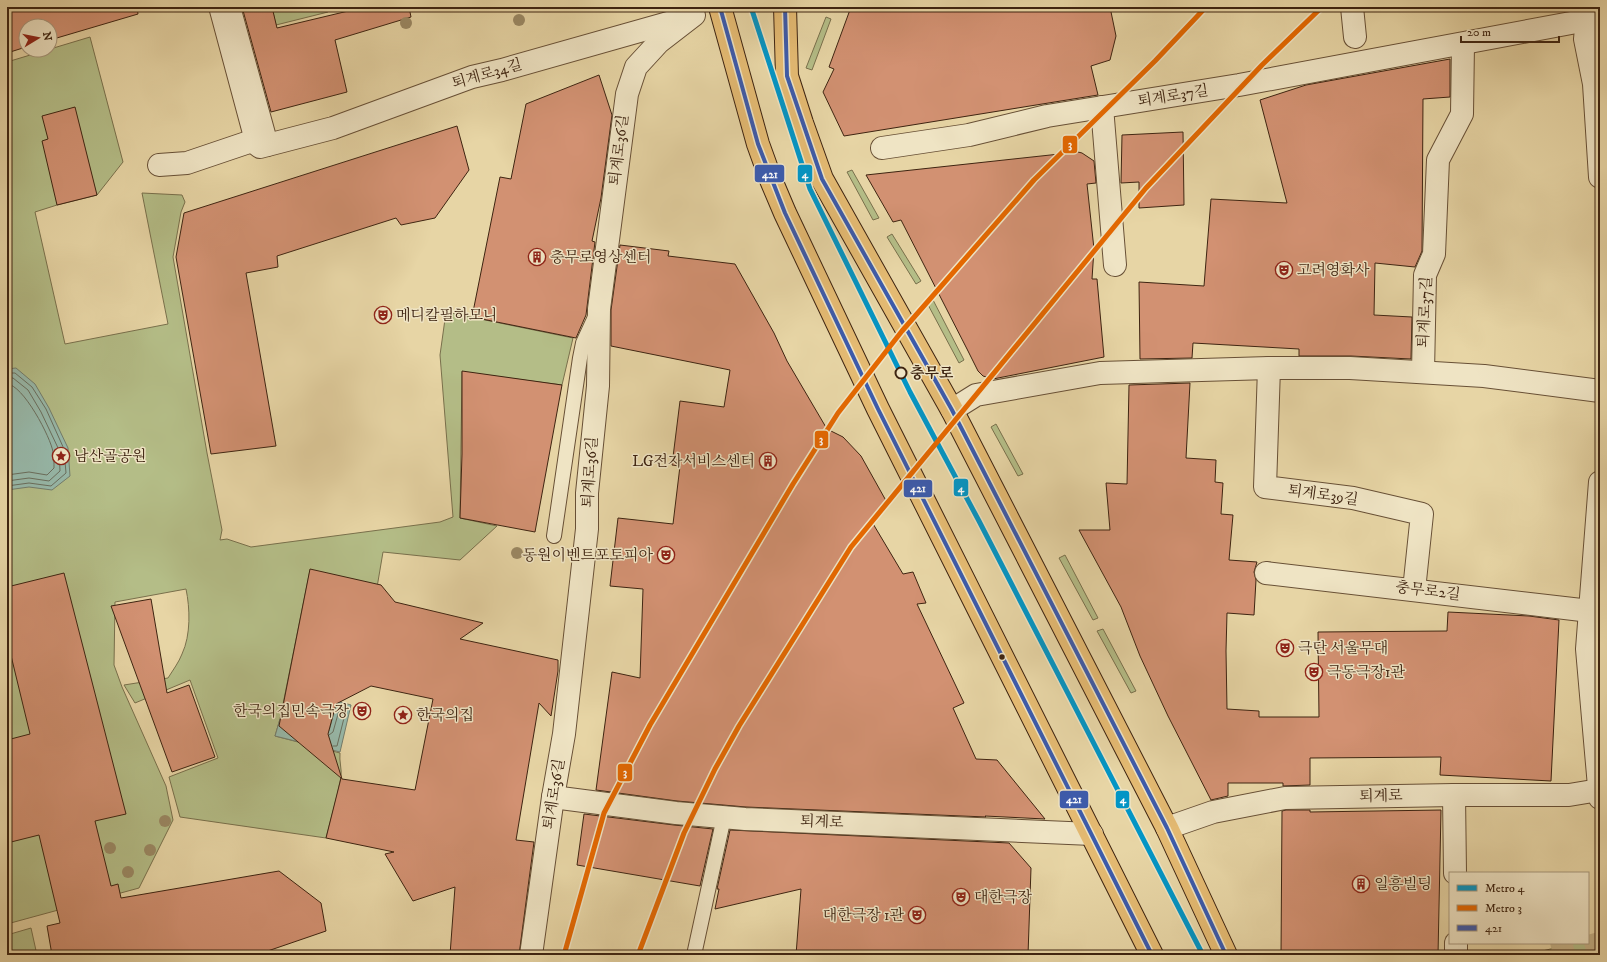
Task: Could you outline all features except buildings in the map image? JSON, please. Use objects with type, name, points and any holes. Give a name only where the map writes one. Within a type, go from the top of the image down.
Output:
[{"type":"main road","points":[[785,7],[788,76],[802,122],[822,178],[952,410],[1167,828],[1226,955]]},
{"type":"main road","points":[[722,8],[758,144],[785,213],[878,409],[1152,955]]},
{"type":"street","points":[[229,7],[260,143]]},
{"type":"street","points":[[1352,7],[1355,37]]},
{"type":"street","name":"퇴계로34길","points":[[159,165],[187,163],[260,143],[333,128],[472,77],[502,70],[722,8]]},
{"type":"street","points":[[1587,14],[1585,39],[1594,84],[1600,177]]},
{"type":"street","name":"퇴계로37길","points":[[882,148],[969,135],[1047,116],[1239,85],[1463,44],[1587,14]]},
{"type":"street","name":"퇴계로36길","points":[[531,955],[553,796],[564,734],[587,529],[588,493],[598,386],[599,309],[627,94],[636,67],[659,42],[694,15]]},
{"type":"street","name":"퇴계로37길","points":[[1423,372],[1425,275],[1434,254],[1438,160],[1462,114],[1463,44]]},
{"type":"street","points":[[1102,107],[1115,265]]},
{"type":"street","points":[[952,410],[976,395],[1100,373],[1269,368],[1350,368],[1484,376],[1600,391]]},
{"type":"street","name":"퇴계로39길","points":[[1269,368],[1264,487],[1353,498],[1422,514],[1414,590]]},
{"type":"street","points":[[1599,794],[1596,718],[1586,649],[1600,482]]},
{"type":"street","name":"충무로2길","points":[[1266,573],[1590,612]]},
{"type":"street","name":"퇴계로","points":[[1167,828],[1214,812],[1285,798],[1599,794]]},
{"type":"street","points":[[1454,795],[1455,872]]},
{"type":"street","name":"퇴계로","points":[[553,796],[676,813],[724,817],[1092,834]]},
{"type":"lane","points":[[216,7],[260,143]]},
{"type":"lane","points":[[554,536],[580,358],[583,343],[599,309]]},
{"type":"lane","points":[[694,955],[724,817]]},
{"type":"green space","points":[[251,7],[327,7],[328,12],[276,25],[272,8]]},
{"type":"green space","points":[[826,17],[831,19],[812,70],[806,68]]},
{"type":"green space","points":[[90,37],[123,162],[97,195],[35,212],[65,344],[168,324],[142,193],[182,195],[185,202],[181,212],[173,257],[222,530],[220,540],[227,539],[251,547],[440,522],[453,517],[440,355],[446,312],[573,338],[562,385],[462,372],[460,518],[497,526],[460,560],[383,552],[373,611],[310,570],[280,719],[275,736],[340,753],[341,777],[326,838],[180,817],[169,777],[218,758],[190,680],[135,703],[124,685],[168,678],[174,669],[181,657],[187,638],[189,613],[186,589],[115,602],[114,665],[122,687],[166,786],[173,820],[139,888],[7,924],[7,62],[20,58],[58,58],[58,47]]},
{"type":"green space","points":[[852,170],[879,218],[873,220],[847,172]]},
{"type":"green space","points":[[892,234],[921,281],[916,284],[887,237]]},
{"type":"green space","points":[[932,298],[964,360],[959,363],[926,301]]},
{"type":"green space","points":[[996,424],[1023,474],[1018,476],[991,427]]},
{"type":"green space","points":[[1065,555],[1098,618],[1093,620],[1059,558]]},
{"type":"green space","points":[[1103,629],[1136,691],[1131,693],[1097,631]]},
{"type":"green space","points":[[31,928],[37,955],[7,955],[7,935]]},
{"type":"green space","points":[[1600,937],[1600,955],[1526,955],[1571,944],[1589,944],[1589,940]]},
{"type":"water","points":[[16,368],[35,384],[49,408],[68,448],[70,476],[52,490],[29,487],[7,490],[7,369]]},
{"type":"water","points":[[337,701],[351,705],[340,752],[275,736],[280,719],[329,731]]},
{"type":"tunnel","points":[[1553,955],[1600,943]]},
{"type":"metro line","name":"4","points":[[751,7],[810,189],[910,392],[979,521],[1203,955]]},
{"type":"metro line","name":"3","points":[[564,955],[604,813],[650,725],[793,484],[838,413],[902,331],[1034,180],[1155,61],[1206,7]]},
{"type":"metro line","name":"3","points":[[638,955],[684,833],[715,769],[739,726],[851,547],[1146,188],[1262,65],[1322,7]]},
{"type":"transit line","name":"421","points":[[720,7],[758,144],[785,213],[878,409],[1152,955]]},
{"type":"transit line","name":"421","points":[[785,7],[787,76],[822,179],[952,410],[1167,828],[1226,955]]},
{"type":"place","name":"충무로영상센터","points":[[537,257]]},
{"type":"place","name":"고려영화사","points":[[1284,270]]},
{"type":"place","name":"메디칼필하모니","points":[[383,315]]},
{"type":"place","name":"충무로","points":[[901,373]]},
{"type":"place","name":"남산골공원","points":[[61,456]]},
{"type":"place","name":"LG전자서비스센터","points":[[768,461]]},
{"type":"place","name":"동원이벤트포토피아","points":[[666,555]]},
{"type":"place","name":"극단 서울무대","points":[[1285,648]]},
{"type":"place","name":"극동극장1관","points":[[1314,672]]},
{"type":"place","name":"한국의집민속극장","points":[[362,711]]},
{"type":"place","name":"한국의집","points":[[403,715]]},
{"type":"place","name":"일흥빌딩","points":[[1361,884]]},
{"type":"place","name":"대한극장","points":[[961,897]]},
{"type":"place","name":"대한극장 1관","points":[[917,915]]}]
